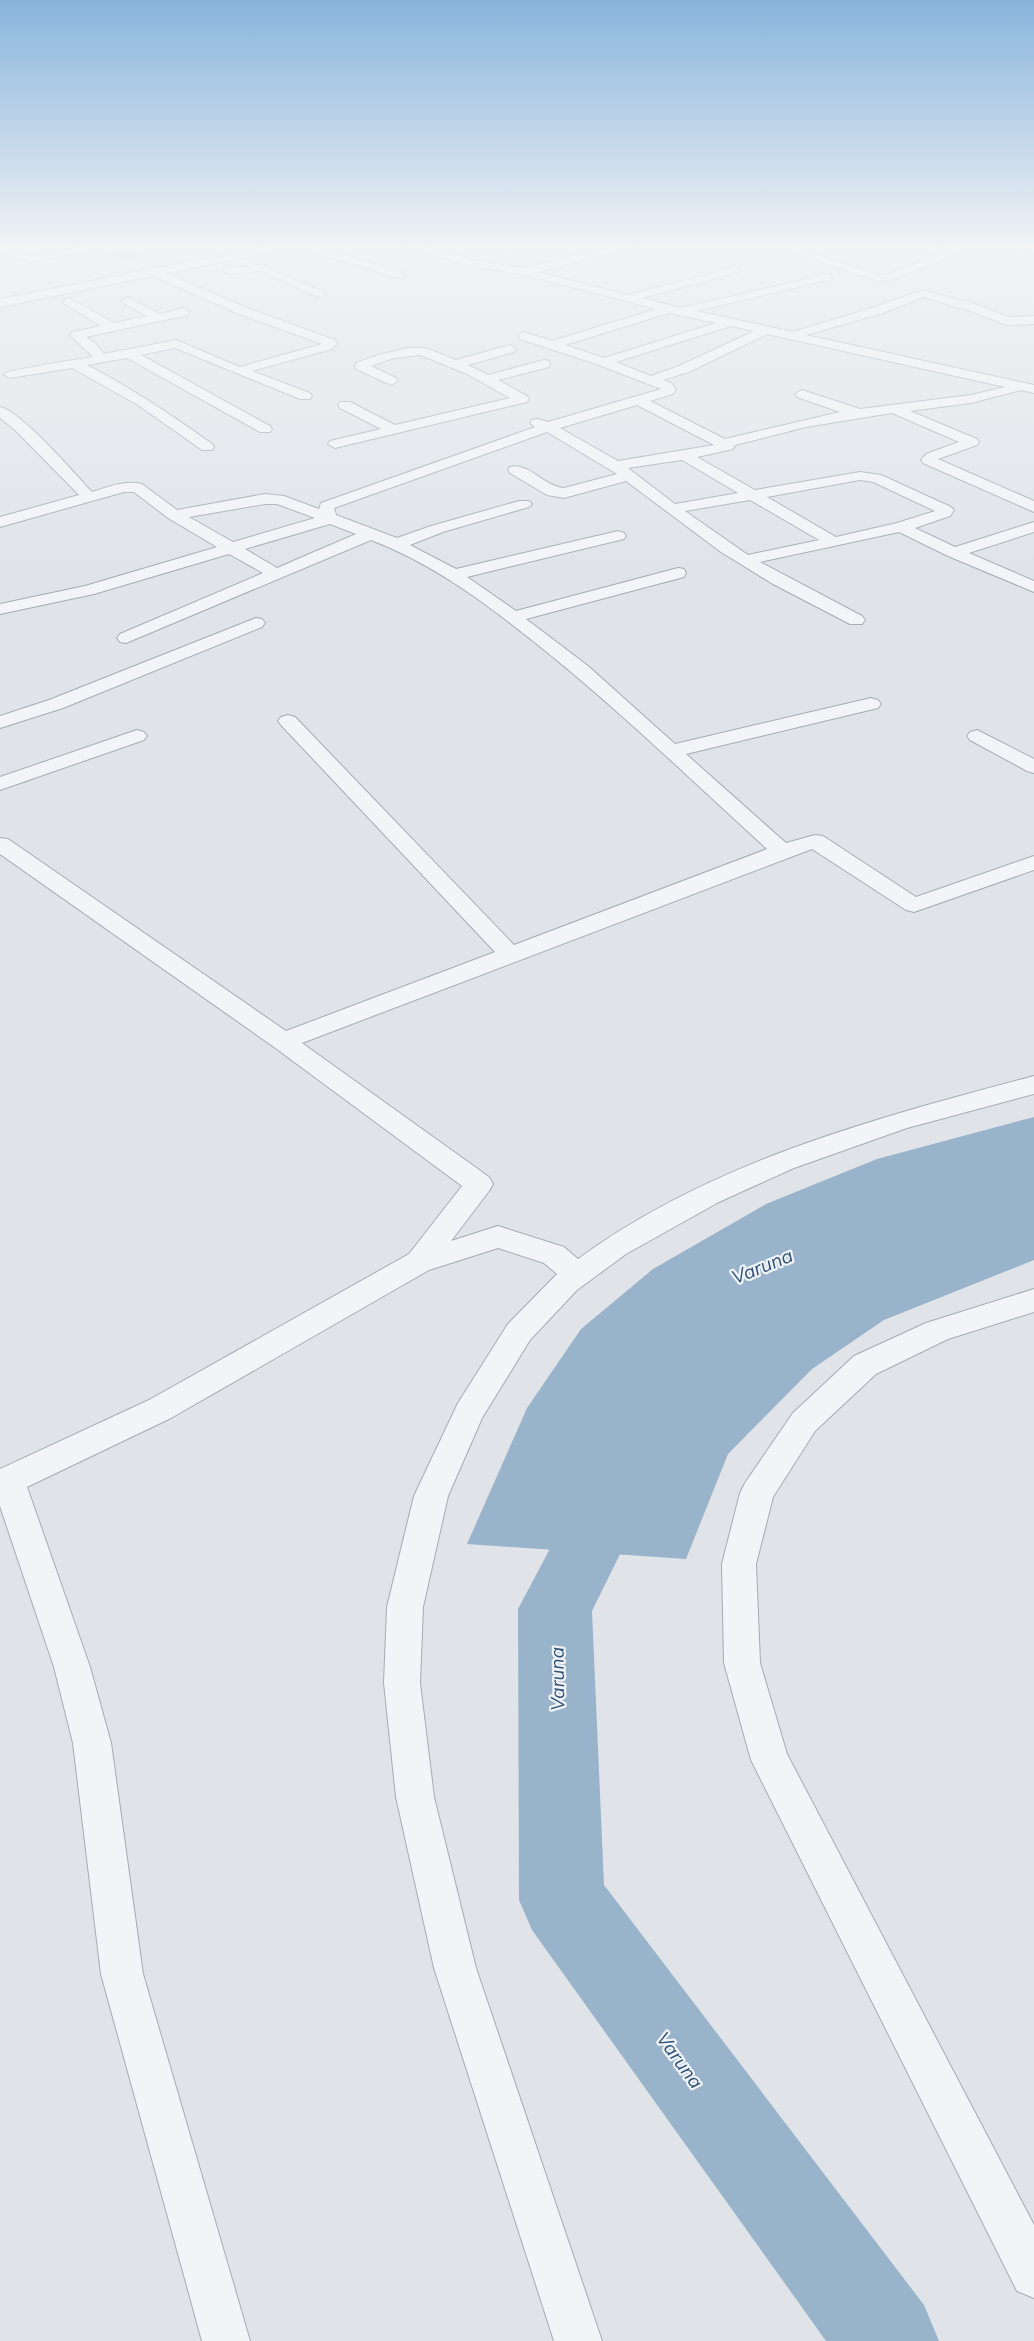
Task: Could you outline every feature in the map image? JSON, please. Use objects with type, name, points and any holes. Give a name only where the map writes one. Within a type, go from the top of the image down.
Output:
[{"type":"street","points":[[96,352],[101,359]]},
{"type":"street","points":[[0,360],[8,366],[5,377],[132,352]]},
{"type":"street","points":[[195,352],[305,396]]},
{"type":"street","points":[[239,371],[306,352]]},
{"type":"street","points":[[363,352],[380,359]]},
{"type":"street","points":[[391,381],[361,366],[408,352]]},
{"type":"street","points":[[334,444],[522,399],[456,364],[423,352]]},
{"type":"street","points":[[456,364],[498,352]]},
{"type":"street","points":[[329,520],[326,506],[548,427],[668,391],[669,389],[652,380],[574,352]]},
{"type":"street","points":[[604,362],[638,352]]},
{"type":"street","points":[[646,352],[692,365]]},
{"type":"street","points":[[652,380],[719,352]]},
{"type":"street","points":[[867,352],[1027,388]]},
{"type":"street","points":[[128,353],[265,430]]},
{"type":"street","points":[[74,364],[137,398],[207,447]]},
{"type":"street","points":[[487,379],[544,364]]},
{"type":"street","points":[[638,400],[726,443],[806,422],[971,399],[1027,388]]},
{"type":"street","points":[[802,394],[849,411],[860,413]]},
{"type":"street","points":[[345,405],[394,430]]},
{"type":"street","points":[[498,406],[548,427],[616,466],[672,509],[746,560],[856,620]]},
{"type":"street","points":[[894,409],[972,442],[927,458],[928,460],[1034,506]]},
{"type":"street","points":[[0,411],[22,429],[89,497]]},
{"type":"street","points":[[7,433],[22,429]]},
{"type":"street","points":[[616,466],[724,448],[728,446],[726,443]]},
{"type":"street","points":[[684,455],[834,542]]},
{"type":"street","points":[[515,470],[556,493],[564,493],[628,476]]},
{"type":"street","points":[[672,509],[868,476],[946,510],[944,513],[901,527],[746,560]]},
{"type":"street","points":[[0,522],[123,488],[137,487],[174,515],[276,574]]},
{"type":"street","points":[[174,515],[272,498],[285,501],[329,520],[397,544],[454,575],[513,617],[581,670],[782,851]]},
{"type":"street","points":[[397,544],[437,529],[524,504]]},
{"type":"street","points":[[0,609],[88,590],[329,520]]},
{"type":"street","points":[[901,527],[954,553],[1034,587]]},
{"type":"street","points":[[954,553],[1033,528]]},
{"type":"street","points":[[126,638],[370,534]]},
{"type":"street","points":[[454,575],[618,536]]},
{"type":"street","points":[[513,617],[678,573]]},
{"type":"street","points":[[0,722],[56,704],[256,624]]},
{"type":"street","points":[[673,752],[871,704]]},
{"type":"street","points":[[288,721],[510,954]]},
{"type":"street","points":[[0,784],[137,736]]},
{"type":"street","points":[[977,736],[1034,767]]},
{"type":"street","points":[[283,1041],[782,851],[815,841],[914,905],[1034,863]]},
{"type":"street","points":[[0,844],[283,1041],[479,1184],[419,1262]]},
{"type":"street","points":[[578,2341],[455,1968],[415,1797],[402,1683],[405,1606],[431,1496],[469,1412],[519,1332],[566,1282],[624,1242],[709,1195],[784,1161],[899,1121],[1034,1085]]},
{"type":"street","points":[[226,2341],[122,1974],[92,1743],[72,1667],[4,1482],[160,1409],[419,1262],[498,1237],[554,1255],[578,1275]]},
{"type":"street","points":[[1034,1300],[937,1331],[865,1366],[804,1422],[757,1493],[739,1564],[742,1663],[770,1760],[1034,2274]]},
{"type":"water","points":[[1034,1117],[1034,1260],[884,1320],[812,1369],[728,1454],[686,1559],[467,1544],[527,1408],[581,1329],[653,1269],[766,1204],[877,1159]]},
{"type":"waterway","name":"Varuna","points":[[621,1481],[555,1609],[562,1900],[888,2341]]}]
